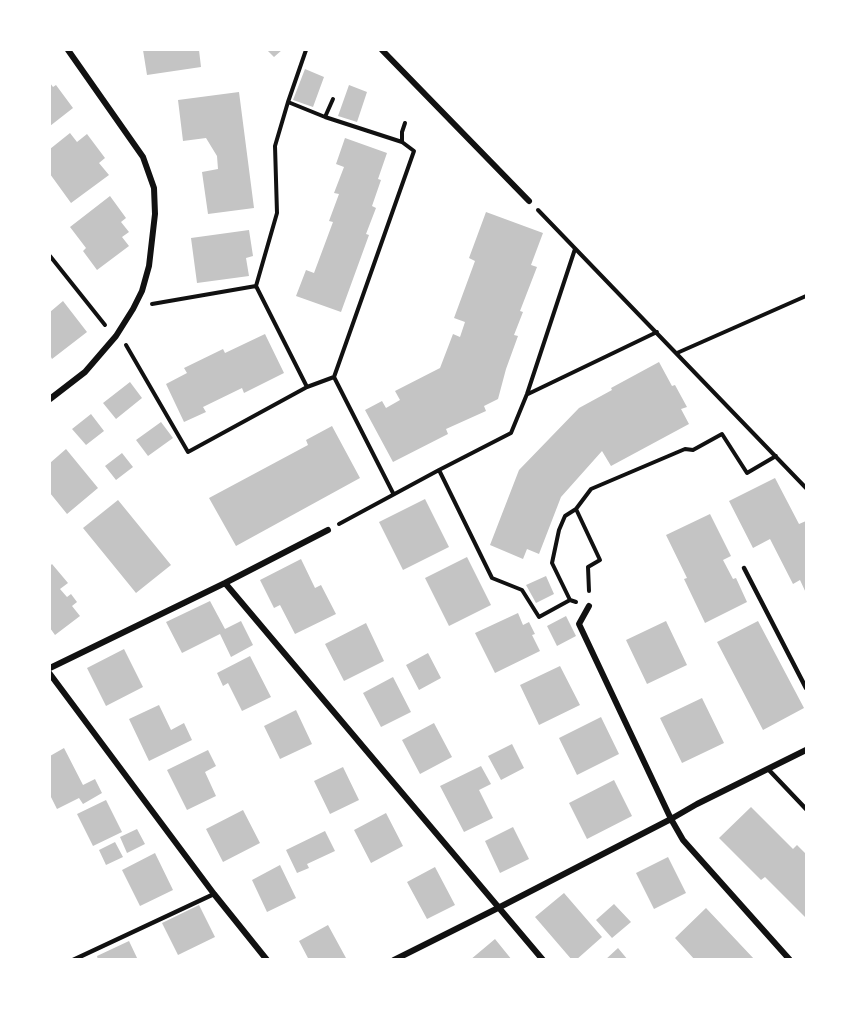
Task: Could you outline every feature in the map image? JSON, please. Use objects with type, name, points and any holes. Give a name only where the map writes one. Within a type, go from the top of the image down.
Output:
[{"type":"street","points":[[50,399],[85,372],[116,336],[134,309],[149,266],[155,214],[154,188],[143,157],[68,50]]},
{"type":"street","points":[[382,50],[529,201]]},
{"type":"street","points":[[50,668],[328,530]]},
{"type":"street","points":[[225,583],[543,960]]},
{"type":"street","points":[[589,606],[579,624],[671,819],[683,840],[790,960]]},
{"type":"street","points":[[50,674],[214,894],[267,960]]},
{"type":"street","points":[[394,960],[807,750]]},
{"type":"lane","points":[[744,568],[807,688]]},
{"type":"lane","points":[[768,769],[807,809]]},
{"type":"lane","points":[[73,960],[214,894]]},
{"type":"path","points":[[306,50],[275,146],[277,213],[256,286],[308,387]]},
{"type":"path","points":[[326,117],[333,99]]},
{"type":"path","points":[[288,102],[402,142],[414,151],[334,377],[393,494]]},
{"type":"path","points":[[402,142],[405,123]]},
{"type":"path","points":[[529,201],[807,488]]},
{"type":"path","points":[[328,530],[511,433],[528,394],[575,249]]},
{"type":"path","points":[[50,256],[101,322],[128,346],[188,452],[308,387],[334,377]]},
{"type":"path","points":[[134,309],[156,303],[256,286]]},
{"type":"path","points":[[676,353],[807,296]]},
{"type":"path","points":[[528,394],[657,332]]},
{"type":"path","points":[[570,600],[552,563],[564,516],[576,509],[591,489],[685,449],[693,450],[722,434],[747,473],[776,456]]},
{"type":"path","points":[[439,470],[492,578],[522,590],[539,617],[570,600],[589,606],[588,567],[600,560],[576,509]]},
{"type":"building","points":[[143,50],[199,50],[201,67],[147,75]]},
{"type":"building","points":[[267,50],[282,50],[274,57]]},
{"type":"building","points":[[305,69],[324,77],[313,107],[293,100]]},
{"type":"building","points":[[50,83],[53,87],[56,85],[73,108],[50,126]]},
{"type":"building","points":[[349,85],[367,92],[357,122],[338,116]]},
{"type":"building","points":[[239,92],[254,208],[208,214],[202,172],[218,169],[217,156],[206,138],[183,141],[178,100]]},
{"type":"building","points":[[70,133],[77,142],[87,134],[105,158],[99,163],[109,175],[71,203],[50,174],[50,149]]},
{"type":"building","points":[[345,138],[387,153],[372,206],[376,208],[366,234],[369,235],[341,312],[296,296],[306,270],[314,273],[333,222],[329,221],[339,194],[334,193],[344,167],[336,164]]},
{"type":"building","points":[[110,196],[126,218],[121,222],[129,232],[122,237],[129,246],[97,270],[83,251],[86,248],[70,227]]},
{"type":"building","points":[[486,212],[543,233],[531,265],[537,267],[520,311],[523,312],[514,335],[518,336],[498,399],[484,406],[486,411],[446,429],[448,434],[393,462],[365,410],[382,401],[386,408],[400,400],[395,391],[440,368],[453,334],[460,337],[465,322],[454,318],[475,261],[469,258]]},
{"type":"building","points":[[249,230],[253,256],[246,258],[249,276],[197,283],[191,238]]},
{"type":"building","points":[[63,301],[87,332],[52,359],[50,355],[50,312]]},
{"type":"building","points":[[265,334],[284,373],[244,393],[242,388],[203,407],[206,412],[184,422],[166,384],[187,373],[184,368],[223,349],[225,353]]},
{"type":"building","points":[[659,362],[687,407],[681,409],[689,424],[611,466],[602,451],[561,497],[539,554],[527,549],[523,559],[490,545],[519,470],[579,408]]},
{"type":"building","points":[[130,382],[142,398],[116,419],[103,403]]},
{"type":"building","points":[[91,414],[104,431],[86,445],[72,429]]},
{"type":"building","points":[[161,422],[173,438],[148,456],[136,440]]},
{"type":"building","points":[[332,426],[360,478],[236,546],[209,498],[308,445],[306,440]]},
{"type":"building","points":[[66,449],[98,488],[67,514],[50,493],[50,463]]},
{"type":"building","points":[[122,453],[133,467],[116,480],[105,466]]},
{"type":"building","points":[[775,478],[799,524],[806,521],[806,593],[800,580],[793,584],[770,539],[753,548],[729,501]]},
{"type":"building","points":[[425,499],[449,547],[403,570],[379,522]]},
{"type":"building","points":[[118,500],[171,565],[136,593],[83,528]]},
{"type":"building","points":[[710,514],[731,556],[723,560],[733,579],[736,578],[747,602],[705,623],[666,535]]},
{"type":"building","points":[[467,557],[491,605],[449,626],[425,578]]},
{"type":"building","points":[[301,559],[315,588],[321,585],[336,614],[295,634],[280,605],[274,608],[260,580]]},
{"type":"building","points":[[52,564],[68,583],[60,589],[67,597],[71,594],[77,602],[72,606],[80,616],[55,635],[50,628],[50,566]]},
{"type":"building","points":[[546,576],[554,594],[536,603],[526,585]]},
{"type":"building","points":[[210,601],[225,629],[241,621],[253,645],[231,657],[220,634],[182,653],[166,622]]},
{"type":"building","points":[[518,613],[523,625],[529,622],[535,634],[532,635],[540,651],[495,673],[475,633]]},
{"type":"building","points":[[566,616],[576,636],[557,646],[547,626]]},
{"type":"building","points":[[666,621],[687,665],[647,684],[626,640]]},
{"type":"building","points":[[758,621],[804,708],[763,730],[717,642]]},
{"type":"building","points":[[366,623],[384,661],[344,681],[325,644]]},
{"type":"building","points":[[124,649],[143,687],[106,706],[87,668]]},
{"type":"building","points":[[428,653],[441,678],[419,690],[406,665]]},
{"type":"building","points":[[250,656],[271,697],[242,711],[228,683],[223,686],[217,673]]},
{"type":"building","points":[[560,666],[580,705],[539,725],[520,685]]},
{"type":"building","points":[[393,677],[411,712],[381,727],[363,693]]},
{"type":"building","points":[[702,698],[724,743],[682,763],[660,718]]},
{"type":"building","points":[[159,705],[171,730],[184,723],[192,740],[149,761],[129,719]]},
{"type":"building","points":[[296,710],[312,744],[280,759],[264,726]]},
{"type":"building","points":[[601,717],[619,754],[577,775],[559,738]]},
{"type":"building","points":[[434,723],[452,757],[420,774],[402,740]]},
{"type":"building","points":[[512,744],[524,768],[501,780],[488,756]]},
{"type":"building","points":[[64,748],[83,785],[95,779],[102,793],[83,804],[79,798],[57,809],[50,795],[50,756]]},
{"type":"building","points":[[208,750],[216,766],[205,772],[216,796],[187,810],[167,770]]},
{"type":"building","points":[[481,766],[491,784],[479,790],[493,818],[464,832],[440,786]]},
{"type":"building","points":[[343,767],[359,800],[330,814],[314,781]]},
{"type":"building","points":[[614,780],[632,816],[587,839],[569,803]]},
{"type":"building","points":[[106,800],[122,832],[93,846],[77,814]]},
{"type":"building","points":[[751,807],[793,849],[797,845],[806,854],[806,918],[765,877],[761,880],[719,838]]},
{"type":"building","points":[[243,810],[260,843],[223,862],[206,829]]},
{"type":"building","points":[[386,813],[403,846],[371,863],[354,830]]},
{"type":"building","points":[[513,827],[529,859],[500,873],[485,841]]},
{"type":"building","points":[[137,829],[145,844],[127,853],[120,837]]},
{"type":"building","points":[[325,831],[335,851],[307,864],[309,868],[297,873],[286,850]]},
{"type":"building","points":[[115,842],[123,857],[106,865],[99,850]]},
{"type":"building","points":[[155,853],[173,890],[140,906],[122,870]]},
{"type":"building","points":[[668,857],[686,893],[654,909],[636,873]]},
{"type":"building","points":[[280,865],[296,898],[267,912],[252,880]]},
{"type":"building","points":[[435,867],[455,905],[427,919],[407,882]]},
{"type":"building","points":[[564,893],[602,937],[576,960],[572,960],[535,917]]},
{"type":"building","points":[[614,904],[631,922],[612,938],[596,920]]},
{"type":"building","points":[[199,905],[215,937],[178,955],[162,923]]},
{"type":"building","points":[[706,908],[755,960],[695,960],[675,938]]},
{"type":"building","points":[[328,925],[346,958],[343,960],[309,960],[299,941]]},
{"type":"building","points":[[495,939],[512,960],[470,960]]},
{"type":"building","points":[[129,941],[138,960],[98,960],[97,956]]},
{"type":"building","points":[[618,948],[628,960],[605,960]]}]
